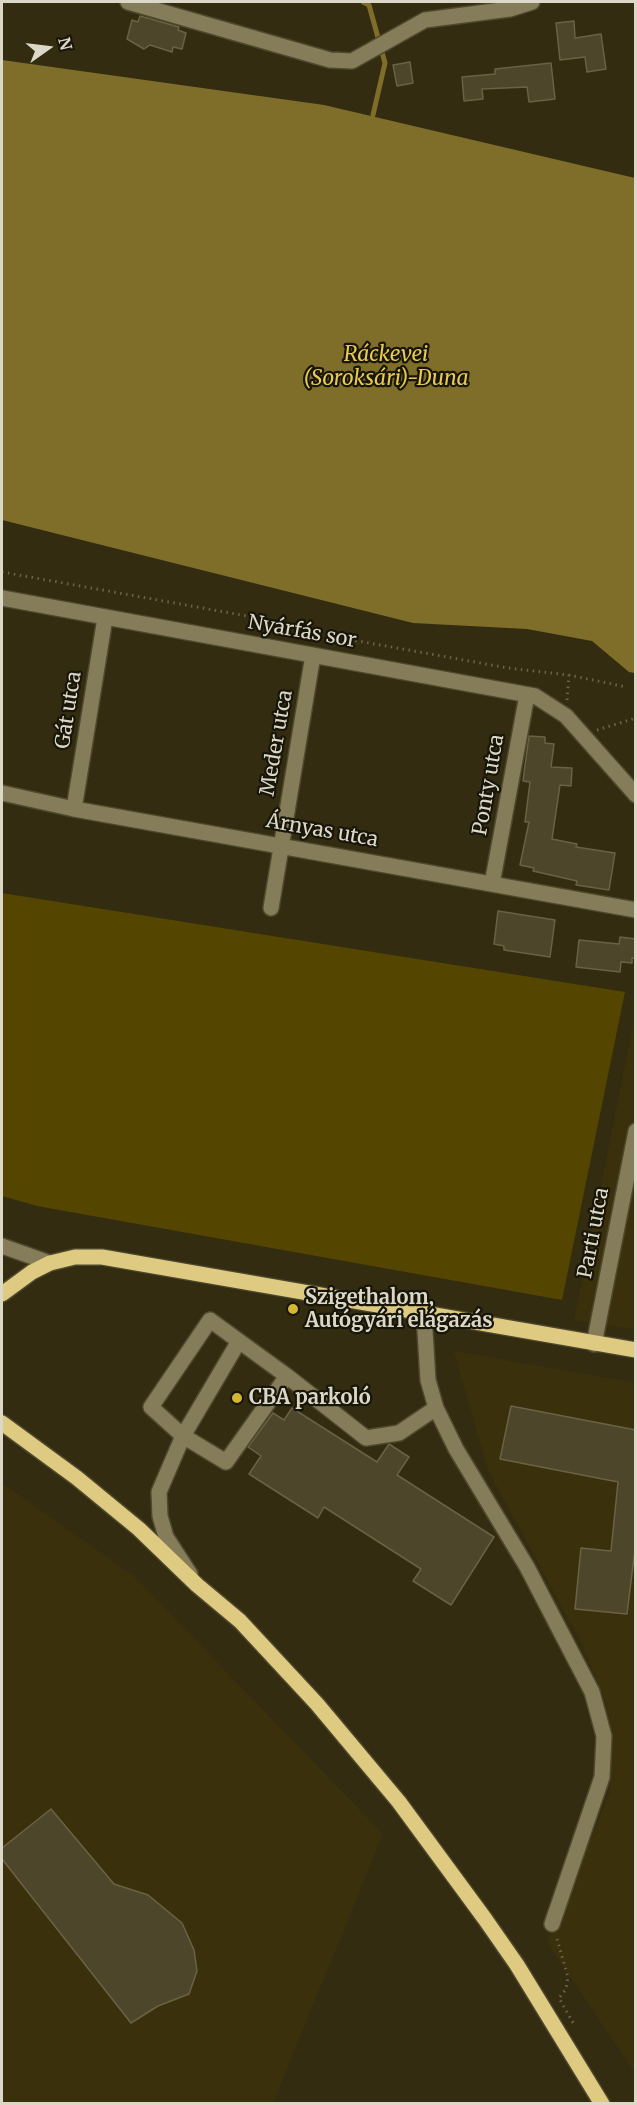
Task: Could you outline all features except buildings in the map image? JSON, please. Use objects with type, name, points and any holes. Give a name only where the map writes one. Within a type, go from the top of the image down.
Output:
[{"type":"main road","points":[[2,1294],[32,1272],[50,1263],[75,1257],[102,1257],[636,1350]]},
{"type":"main road","points":[[2,1411],[26,1441]]},
{"type":"main road","points":[[2,1424],[140,1529],[197,1585],[240,1622],[285,1670],[392,1794],[517,1965],[600,2103]]},
{"type":"street","points":[[128,2],[330,60],[352,61],[425,20],[510,9],[532,2]]},
{"type":"street","name":"Nyárfás sor","points":[[2,598],[535,696],[566,716],[636,795]]},
{"type":"street","name":"Gát utca","points":[[74,809],[105,618]]},
{"type":"street","name":"Meder utca","points":[[271,909],[313,655]]},
{"type":"street","name":"Ponty utca","points":[[492,884],[527,695]]},
{"type":"street","name":"Árnyas utca","points":[[2,793],[74,809],[636,910]]},
{"type":"street","name":"Parti utca","points":[[594,1344],[636,1131]]},
{"type":"street","points":[[2,1246],[50,1263]]},
{"type":"street","points":[[424,1314],[428,1380],[436,1408],[456,1449],[527,1567],[592,1692],[604,1736],[602,1777],[552,1924]]},
{"type":"street","points":[[287,1376],[226,1462],[183,1436],[151,1407],[210,1320],[287,1376],[366,1438],[399,1433],[436,1408]]},
{"type":"street","points":[[197,1585],[166,1536],[160,1516],[159,1491],[183,1436],[239,1341]]},
{"type":"path","points":[[2,572],[120,596],[258,618],[370,644],[508,668],[569,675],[626,687]]},
{"type":"path","points":[[566,716],[569,675]]},
{"type":"path","points":[[581,735],[636,718]]},
{"type":"path","points":[[552,1924],[568,1977],[566,1989],[559,1998],[575,2027]]},
{"type":"shaded area","points":[[2,893],[625,992],[562,1300],[37,1206],[2,1196]]},
{"type":"shaded area","points":[[635,1016],[635,1329],[574,1320]]},
{"type":"shaded area","points":[[454,1351],[635,1383],[635,2073],[547,1942],[610,1793],[611,1736],[604,1698],[581,1642],[488,1470]]},
{"type":"shaded area","points":[[2,1483],[135,1577],[383,1834],[273,2103],[2,2103]]},
{"type":"water","name":"Ráckevei (Soroksári)-Duna","points":[[2,60],[324,105],[635,178],[635,673],[629,672],[592,641],[527,629],[413,623],[2,520]]},
{"type":"waterway","points":[[363,2],[369,5],[385,63],[373,115]]},
{"type":"place","name":"Szigethalom, Autógyári elágazás","points":[[293,1309]]},
{"type":"place","name":"CBA parkoló","points":[[237,1398]]}]
